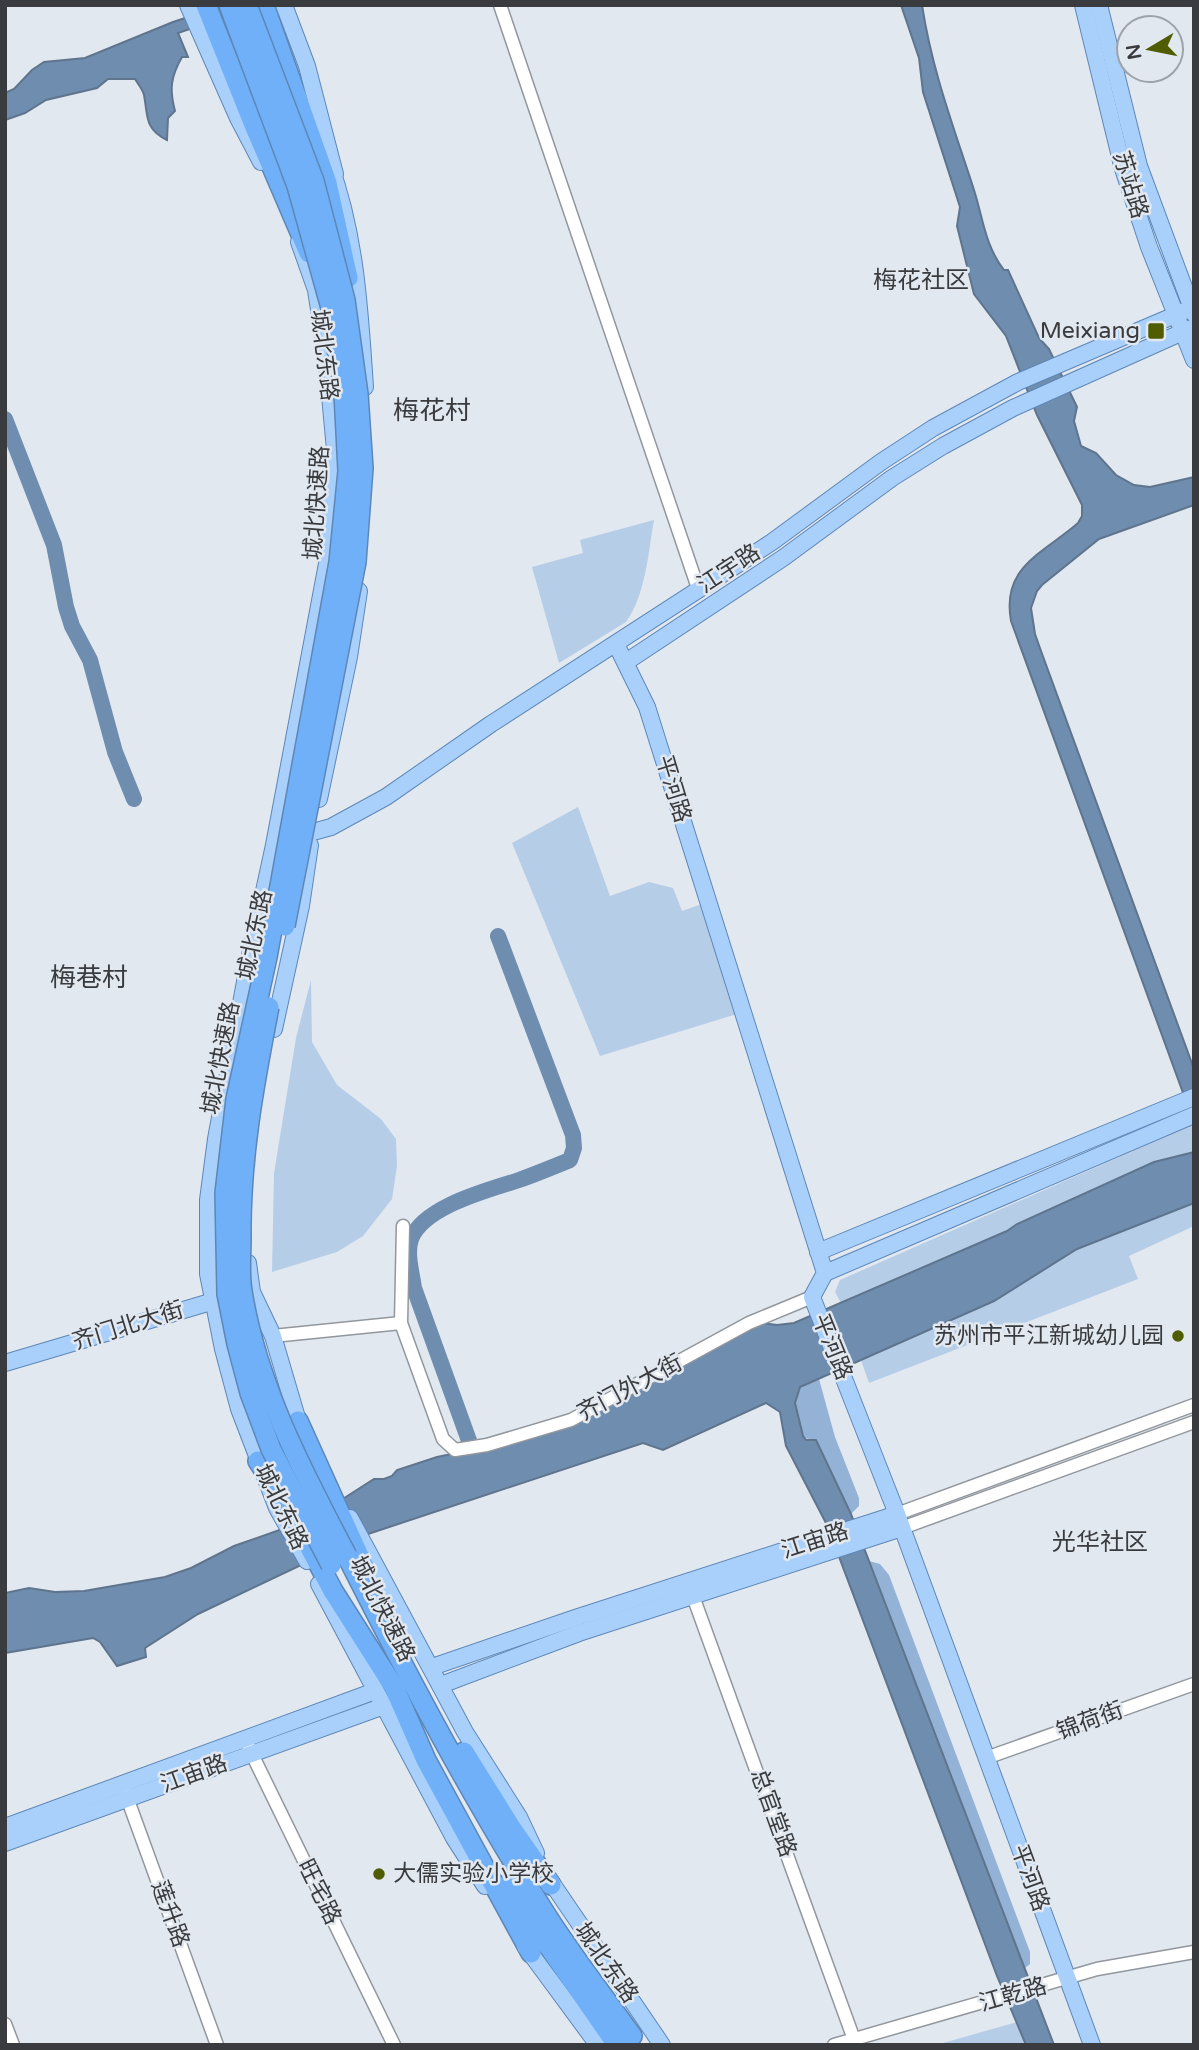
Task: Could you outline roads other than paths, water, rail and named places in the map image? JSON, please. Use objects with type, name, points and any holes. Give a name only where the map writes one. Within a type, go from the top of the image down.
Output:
[{"type":"highway","points":[[206,5],[309,252],[351,394]]},
{"type":"highway","name":"城北快速路","points":[[229,5],[297,186],[331,308],[351,394],[363,468],[356,562],[251,1099],[240,1191],[241,1289],[254,1344],[285,1433],[393,1686],[467,1817],[525,1912],[625,2040]]},
{"type":"highway","name":"城北快速路","points":[[247,5],[314,181],[345,300],[351,394]]},
{"type":"highway","points":[[264,5],[327,183],[353,298],[351,394]]},
{"type":"highway","points":[[298,1421],[373,1588],[393,1686],[462,1749],[551,1885]]},
{"type":"highway","points":[[258,1461],[290,1510],[333,1591],[393,1686],[426,1760],[531,1953]]},
{"type":"main road","points":[[188,5],[238,118],[294,227]]},
{"type":"main road","name":"城北东路","points":[[198,5],[294,227],[316,290],[327,363],[335,450],[329,553],[274,845],[249,960],[208,1200],[208,1273],[223,1349],[239,1409],[277,1508],[311,1569],[393,1686],[384,1706],[454,1838],[531,1953],[598,2045]]},
{"type":"main road","name":"城北东路","points":[[273,5],[338,186],[350,240],[361,313],[369,441],[369,497],[363,566],[349,657],[264,1079],[250,1181],[248,1262],[252,1292],[272,1336],[298,1421],[465,1732],[519,1817],[551,1885],[662,2045]]},
{"type":"main road","points":[[284,5],[307,66],[338,186]]},
{"type":"main road","name":"苏站路","points":[[1083,5],[1124,169],[1175,315],[1188,330],[1194,360]]},
{"type":"main road","name":"苏站路","points":[[1099,5],[1139,166],[1193,310]]},
{"type":"main road","name":"江宇路","points":[[274,845],[331,827],[386,797],[491,724],[772,542],[903,447],[1018,382],[1175,315],[1193,310]]},
{"type":"main road","name":"江宇路","points":[[626,662],[783,558],[914,464],[984,423],[1188,330]]},
{"type":"main road","name":"平河路","points":[[616,644],[647,707],[825,1273],[815,1303],[899,1521],[1092,2045]]},
{"type":"main road","points":[[825,1273],[1184,1113],[1194,1097]]},
{"type":"main road","points":[[818,1252],[1184,1113]]},
{"type":"main road","name":"齐门北大街","points":[[5,1363],[214,1300],[252,1292]]},
{"type":"main road","name":"江宙路","points":[[432,1667],[899,1521]]},
{"type":"main road","name":"江宙路","points":[[441,1685],[691,1588]]},
{"type":"main road","name":"江宙路","points":[[5,1827],[124,1791],[247,1746],[393,1686]]},
{"type":"main road","name":"江宙路","points":[[247,1746],[384,1706]]},
{"type":"main road","name":"江宙路","points":[[5,1843],[124,1791]]},
{"type":"street","points":[[500,5],[698,588]]},
{"type":"street","points":[[272,1336],[401,1323],[404,1226]]},
{"type":"street","name":"齐门外大街","points":[[401,1323],[443,1438],[448,1446],[455,1450],[487,1446],[570,1420],[749,1323],[815,1303]]},
{"type":"street","name":"江宙路","points":[[899,1521],[1194,1405]]},
{"type":"street","name":"江宙路","points":[[899,1521],[1194,1422]]},
{"type":"street","name":"总官堂路","points":[[691,1588],[854,2042]]},
{"type":"street","name":"锦荷街","points":[[986,1758],[1194,1684]]},
{"type":"street","name":"旺宅路","points":[[247,1746],[394,2045]]},
{"type":"street","name":"莲升路","points":[[124,1791],[217,2045]]},
{"type":"street","name":"江乾路","points":[[834,2045],[854,2042],[1097,1969],[1194,1952]]},
{"type":"street","points":[[5,2024],[13,2045]]},
{"type":"waterway","points":[[5,419],[54,545],[66,607],[72,626],[90,660],[115,752],[134,799]]},
{"type":"waterway","points":[[476,1460],[414,1288],[409,1257],[411,1239],[418,1227],[443,1208],[570,1160],[574,1148],[573,1135],[498,936]]},
{"type":"place","name":"Meixiang","points":[[1156,331]]},
{"type":"place","name":"苏州市平江新城幼儿园","points":[[1178,1336]]},
{"type":"place","name":"大儒实验小学校","points":[[379,1874]]},
{"type":"district","name":"梅花社区","points":[[921,280]]},
{"type":"district","name":"梅花村","points":[[432,410]]},
{"type":"district","name":"梅巷村","points":[[89,977]]},
{"type":"district","name":"光华社区","points":[[1100,1542]]}]
